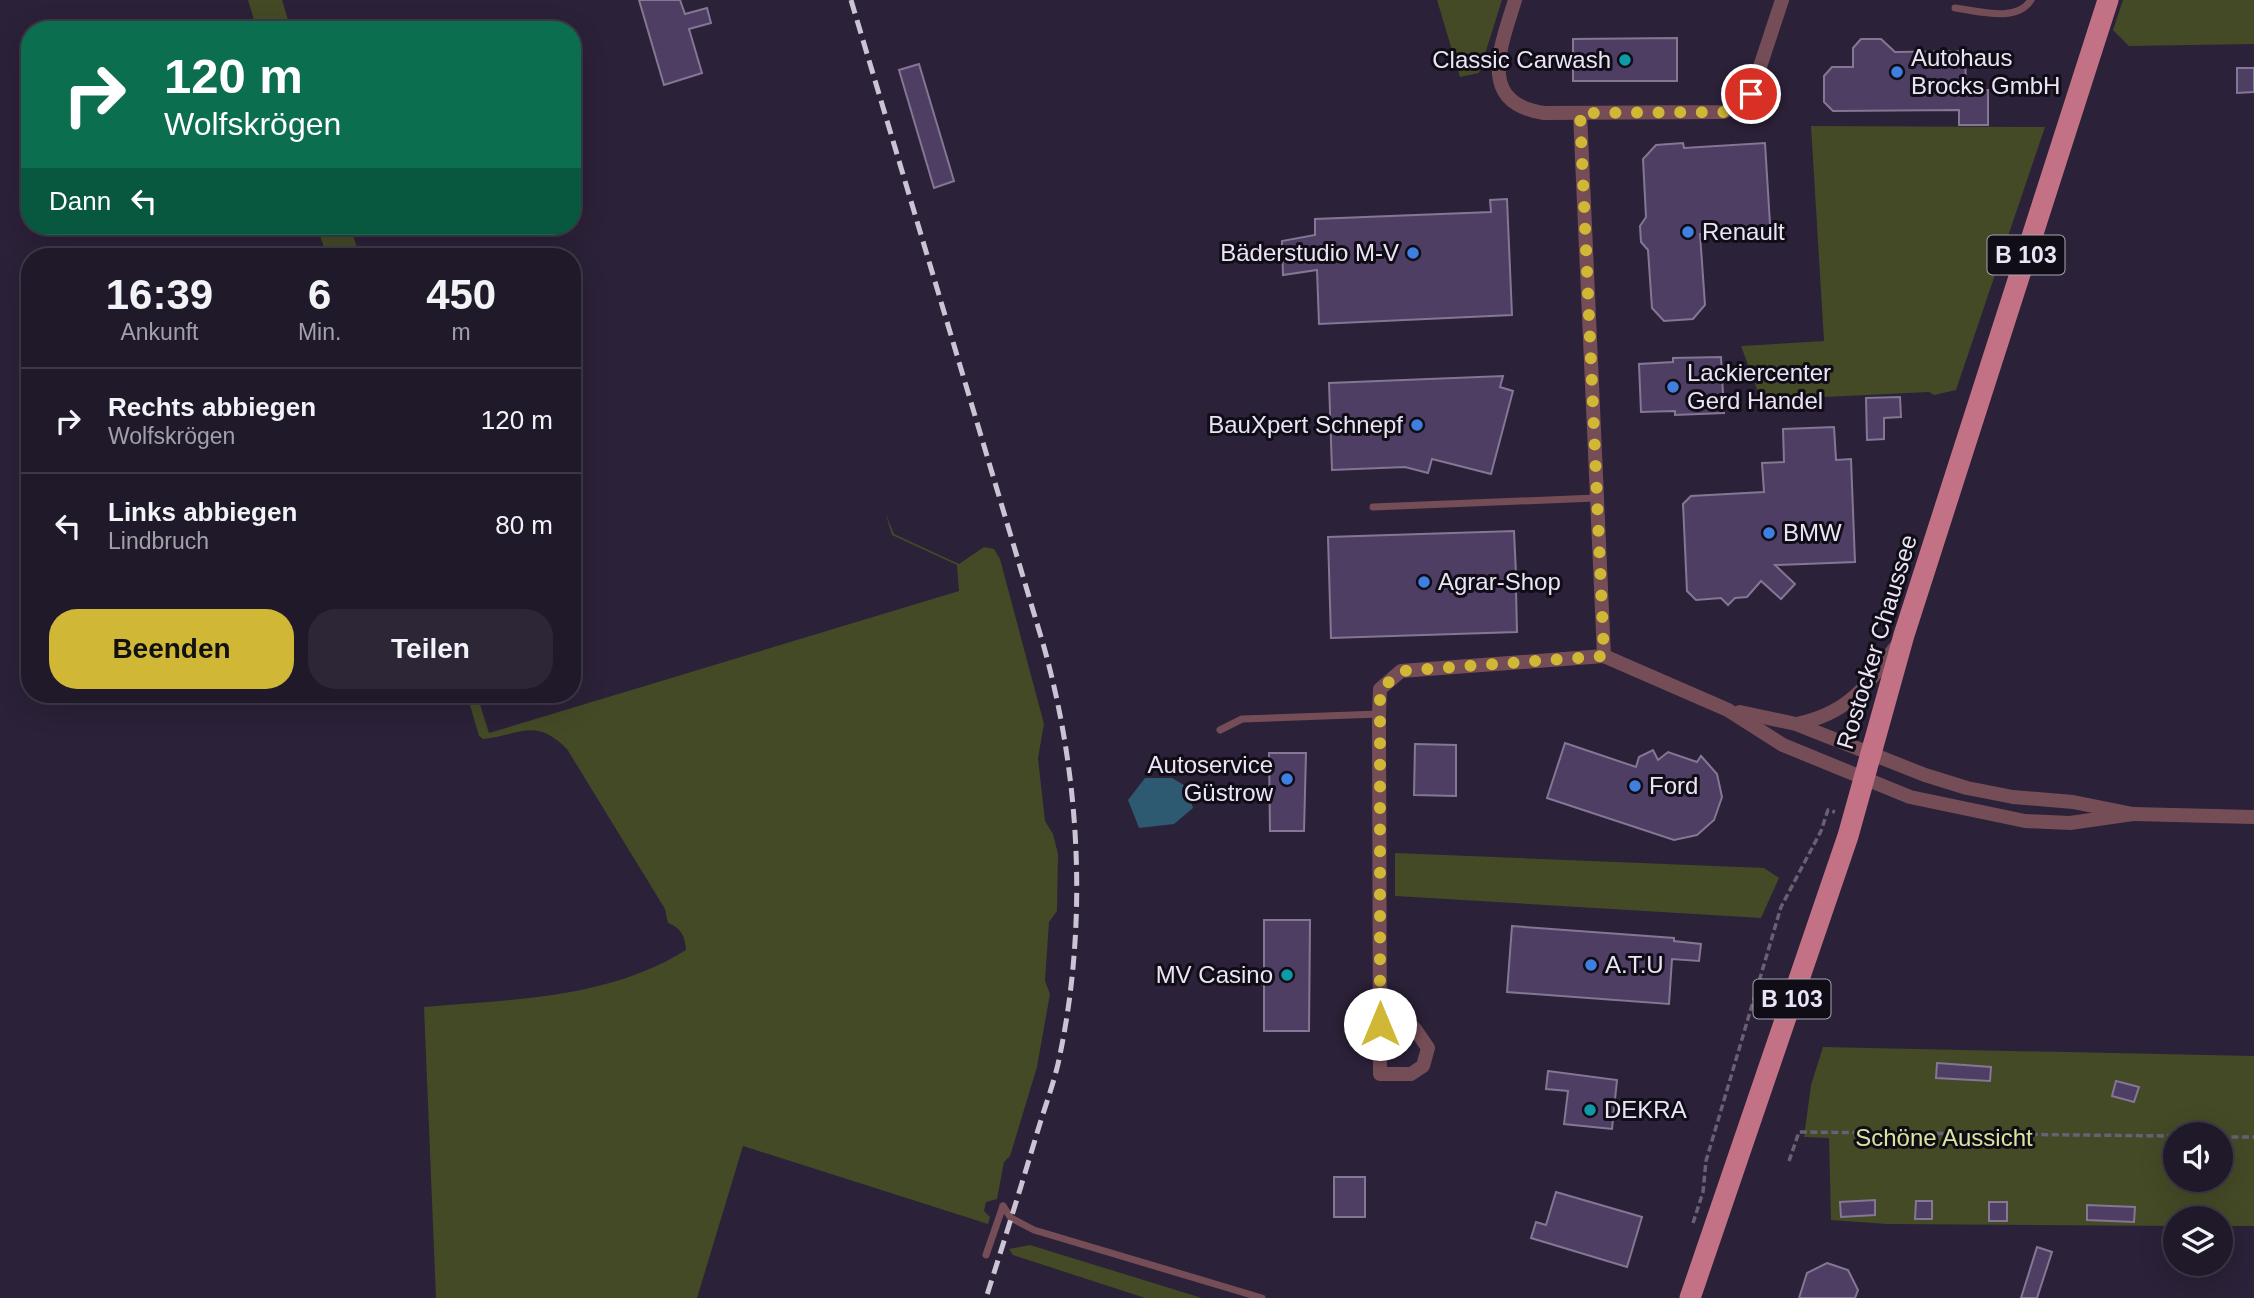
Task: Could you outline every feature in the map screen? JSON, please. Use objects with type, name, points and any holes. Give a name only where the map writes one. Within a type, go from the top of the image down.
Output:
[{"type":"main road","name":"Rostocker Chaussee","points":[[1690,1298],[1848,836],[1905,635],[2108,0]]},
{"type":"street","points":[[1515,0],[1499,55],[1500,84],[1508,100],[1525,111],[1580,113],[1724,112],[1751,94],[1782,0]]},
{"type":"street","points":[[1580,113],[1604,656]]},
{"type":"street","points":[[1796,724],[1820,719],[1860,695],[1905,635]]},
{"type":"street","points":[[1380,991],[1415,1028],[1428,1048],[1423,1066],[1411,1074],[1380,1074],[1379,715],[1380,690],[1401,671],[1604,656],[1728,710],[1783,744],[1910,797],[2025,821],[2070,823],[2133,814],[2254,817]]},
{"type":"street","points":[[1728,710],[1796,724],[1925,775],[1967,788],[2013,797],[2073,802],[2133,814]]},
{"type":"lane","points":[[1955,8],[2011,14],[2021,12],[2031,0]]},
{"type":"lane","points":[[1373,507],[1597,498]]},
{"type":"lane","points":[[1220,730],[1242,719],[1379,715]]},
{"type":"lane","points":[[986,1255],[1003,1206],[1011,1218],[1034,1230],[1262,1298]]},
{"type":"path","points":[[1690,1232],[1703,1192],[1706,1161],[1781,907],[1821,831],[1828,810]]},
{"type":"path","points":[[1789,1161],[1799,1132],[2163,1136]]},
{"type":"path","points":[[2233,1137],[2254,1137]]},
{"type":"green space","points":[[248,0],[282,0],[288,21],[254,21]]},
{"type":"green space","points":[[1437,0],[1502,0],[1479,73],[1460,77]]},
{"type":"green space","points":[[2123,0],[2254,0],[2254,44],[2129,46],[2113,30]]},
{"type":"green space","points":[[1811,126],[2045,127],[1956,390],[1934,395],[1929,392],[1761,400],[1741,346],[1824,341]]},
{"type":"green space","points":[[320,235],[353,235],[357,248],[324,248]]},
{"type":"green space","points":[[885,512],[894,534],[959,564],[984,547],[994,549],[1000,559],[1044,724],[1038,758],[1045,821],[1053,834],[1058,854],[1057,911],[1049,922],[1045,981],[1050,994],[1037,1067],[1010,1156],[1004,1162],[997,1199],[986,1202],[984,1211],[990,1217],[988,1224],[743,1146],[697,1298],[436,1298],[424,1007],[526,998],[592,987],[656,966],[686,950],[682,933],[668,923],[665,909],[567,749],[546,733],[536,731],[527,730],[483,739],[479,736],[469,703],[480,703],[489,733],[959,591],[957,565],[892,535]]},
{"type":"green space","points":[[1395,853],[1764,868],[1779,878],[1761,918],[1395,896]]},
{"type":"green space","name":"Schöne Aussicht","points":[[1823,1047],[2254,1056],[2254,1226],[2233,1226],[2233,1206],[2163,1206],[2163,1226],[1887,1224],[1831,1220],[1829,1138],[1804,1137],[1811,1085]]},
{"type":"green space","points":[[1030,1245],[1202,1298],[1145,1298],[1013,1255],[1009,1249]]},
{"type":"water","points":[[1145,778],[1172,778],[1187,787],[1193,808],[1174,824],[1139,828],[1128,800]]},
{"type":"building","points":[[639,0],[680,0],[685,14],[707,8],[711,23],[689,29],[702,73],[664,85]]},
{"type":"building","name":"Classic Carwash","points":[[1677,38],[1677,81],[1573,81],[1573,39]]},
{"type":"building","name":"Autohaus Brocks GmbH","points":[[1861,39],[1881,39],[1895,52],[1965,51],[1966,90],[1988,90],[1988,125],[1959,125],[1959,110],[1833,111],[1824,102],[1824,76],[1832,67],[1853,67],[1853,48]]},
{"type":"building","points":[[919,64],[954,181],[934,188],[899,70]]},
{"type":"building","points":[[2237,68],[2254,68],[2254,92],[2237,93]]},
{"type":"building","name":"Renault","points":[[1683,143],[1684,148],[1765,143],[1770,224],[1763,230],[1700,234],[1705,305],[1693,319],[1664,321],[1652,308],[1648,250],[1641,242],[1640,226],[1646,217],[1643,159],[1656,145]]},
{"type":"building","name":"Bäderstudio M-V","points":[[1507,199],[1512,315],[1319,324],[1317,270],[1283,275],[1282,241],[1315,235],[1315,219],[1491,212],[1490,200]]},
{"type":"building","name":"Lackiercenter Gerd Handel","points":[[1721,357],[1724,413],[1675,415],[1675,411],[1641,412],[1639,364],[1673,362],[1673,358]]},
{"type":"building","name":"BauXpert Schnepf","points":[[1503,376],[1500,387],[1513,391],[1491,474],[1432,459],[1428,473],[1405,467],[1332,470],[1329,383]]},
{"type":"building","points":[[1900,397],[1901,417],[1884,418],[1884,439],[1867,440],[1866,398]]},
{"type":"building","name":"BMW","points":[[1834,427],[1836,460],[1851,459],[1855,562],[1775,565],[1795,584],[1781,599],[1761,581],[1747,597],[1735,598],[1728,605],[1721,598],[1696,600],[1687,591],[1683,504],[1691,496],[1764,492],[1762,463],[1784,462],[1783,429]]},
{"type":"building","name":"Agrar-Shop","points":[[1514,531],[1516,574],[1519,574],[1519,590],[1516,590],[1517,632],[1331,638],[1328,537]]},
{"type":"building","name":"Ford","points":[[1565,743],[1636,767],[1639,757],[1653,750],[1658,760],[1668,752],[1697,762],[1701,756],[1717,774],[1722,797],[1714,820],[1697,835],[1674,840],[1547,798]]},
{"type":"building","points":[[1415,744],[1456,745],[1456,796],[1414,795]]},
{"type":"building","name":"Autoservice Güstrow","points":[[1269,753],[1306,753],[1304,831],[1270,831]]},
{"type":"building","name":"MV Casino","points":[[1264,920],[1310,920],[1309,1031],[1264,1031]]},
{"type":"building","name":"A.T.U","points":[[1512,926],[1674,938],[1674,941],[1701,944],[1699,961],[1672,959],[1669,1004],[1507,992]]},
{"type":"building","points":[[1937,1063],[1991,1067],[1990,1081],[1936,1078]]},
{"type":"building","points":[[1548,1071],[1617,1080],[1612,1129],[1564,1124],[1568,1091],[1546,1089]]},
{"type":"building","points":[[2116,1081],[2139,1087],[2134,1102],[2112,1096]]},
{"type":"building","points":[[1334,1177],[1365,1177],[1365,1217],[1334,1217]]},
{"type":"building","points":[[1556,1192],[1642,1217],[1627,1267],[1531,1238],[1536,1222],[1546,1225]]},
{"type":"building","points":[[1875,1200],[1875,1215],[1841,1217],[1840,1202]]},
{"type":"building","points":[[1916,1201],[1932,1201],[1932,1219],[1915,1219]]},
{"type":"building","points":[[1989,1202],[2007,1202],[2007,1221],[1989,1221]]},
{"type":"building","points":[[2087,1205],[2135,1207],[2134,1222],[2087,1220]]},
{"type":"building","points":[[2037,1247],[2052,1252],[2037,1298],[2021,1298]]},
{"type":"building","points":[[1827,1263],[1848,1270],[1858,1290],[1855,1298],[1799,1298],[1807,1273]]},
{"type":"railway","points":[[851,0],[1044,647],[1066,749],[1073,802],[1077,907],[1068,1012],[1056,1073],[986,1298]]},
{"type":"place","name":"Classic Carwash","points":[[1625,60]]},
{"type":"place","name":"Autohaus Brocks GmbH","points":[[1897,72]]},
{"type":"place","name":"Renault","points":[[1688,232]]},
{"type":"place","name":"Bäderstudio M-V","points":[[1413,253]]},
{"type":"place","name":"Lackiercenter Gerd Handel","points":[[1673,387]]},
{"type":"place","name":"BauXpert Schnepf","points":[[1417,425]]},
{"type":"place","name":"BMW","points":[[1769,533]]},
{"type":"place","name":"Agrar-Shop","points":[[1424,582]]},
{"type":"place","name":"Autoservice Güstrow","points":[[1287,779]]},
{"type":"place","name":"Ford","points":[[1635,786]]},
{"type":"place","name":"A.T.U","points":[[1591,965]]},
{"type":"place","name":"MV Casino","points":[[1287,975]]},
{"type":"place","name":"DEKRA","points":[[1590,1110]]},
{"type":"route","points":[[1380,1024],[1380,690],[1401,671],[1604,656],[1580,113],[1724,112],[1751,94]]}]
